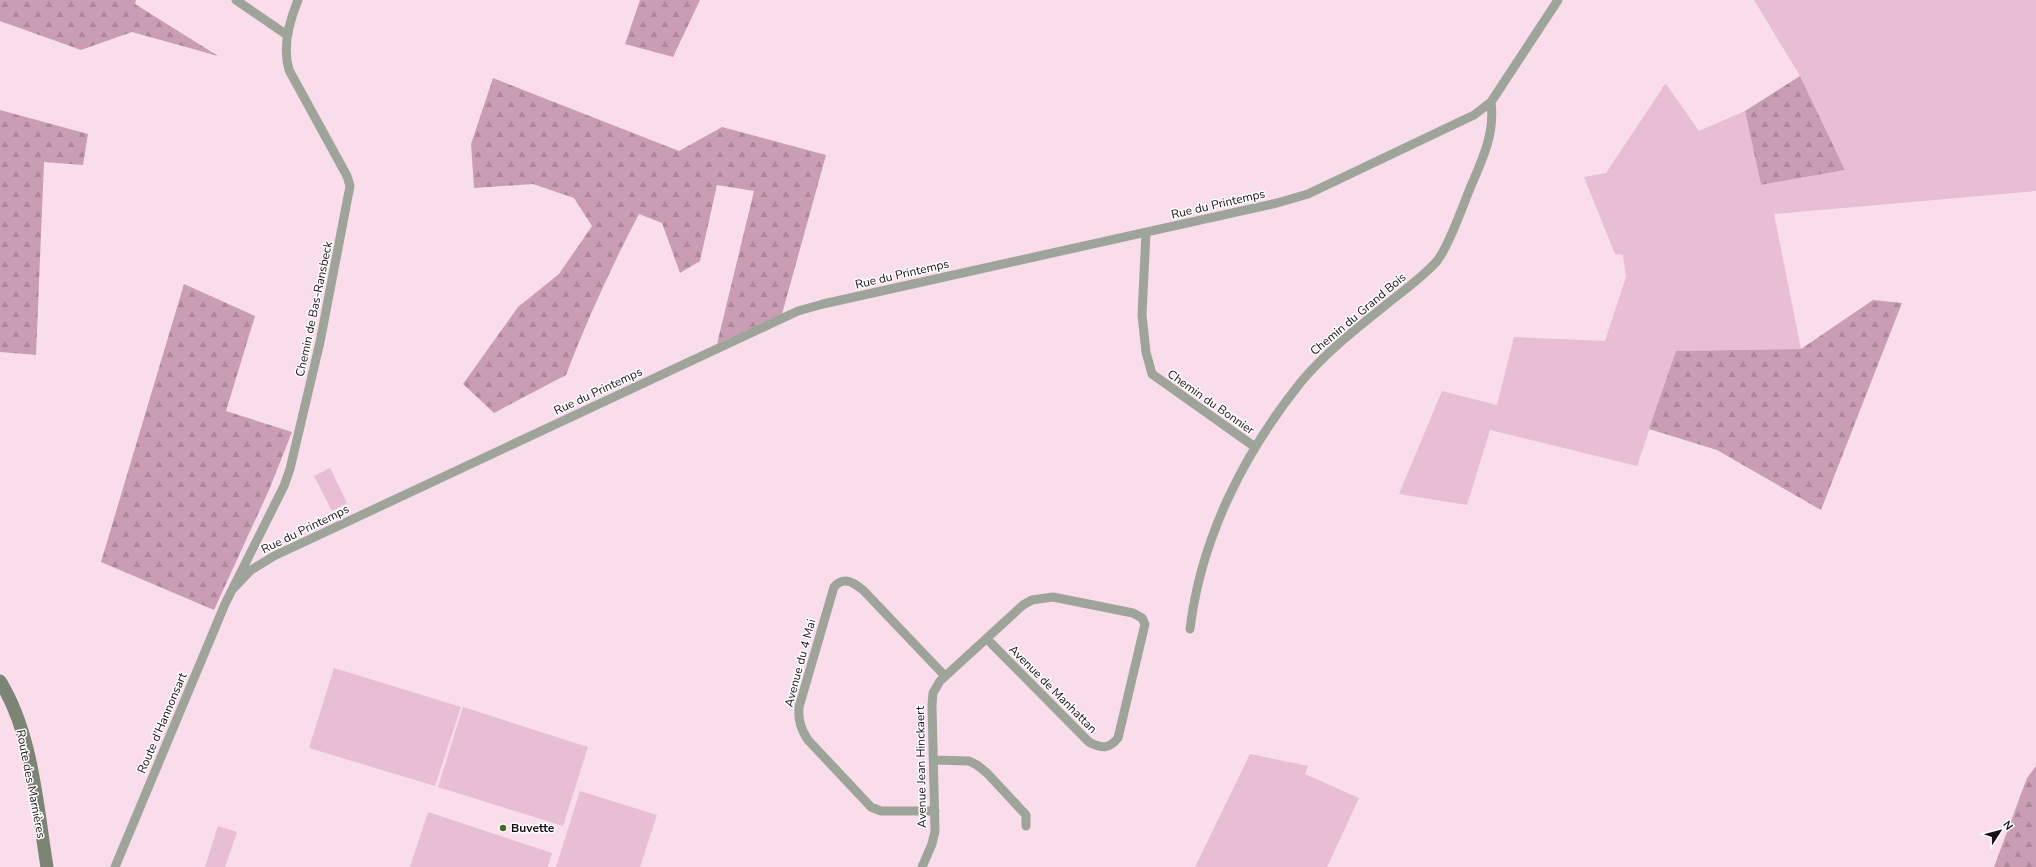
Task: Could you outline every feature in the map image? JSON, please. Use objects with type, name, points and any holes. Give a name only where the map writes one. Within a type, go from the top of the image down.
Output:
[{"type":"street","points":[[236,0],[287,35]]},
{"type":"street","name":"Chemin de Bas-Ransbeck","points":[[233,589],[284,486],[290,469],[320,342],[350,194],[350,186],[347,176],[289,70],[286,60],[287,35],[298,0]]},
{"type":"street","name":"Rue du Printemps","points":[[233,589],[251,570],[274,556],[798,311],[823,304],[1293,199],[1474,114],[1491,102],[1558,0]]},
{"type":"street","name":"Chemin du Grand Bois","points":[[1190,629],[1194,595],[1212,535],[1234,486],[1255,448],[1289,398],[1318,363],[1354,331],[1421,277],[1438,259],[1488,145],[1492,125],[1491,102]]},
{"type":"street","name":"Chemin du Bonnier","points":[[1146,233],[1142,315],[1146,352],[1152,374],[1255,448]]},
{"type":"street","name":"Avenue du 4 Mai","points":[[935,810],[881,811],[871,808],[808,740],[801,730],[798,718],[799,707],[834,587],[844,580],[851,581],[862,590],[945,676]]},
{"type":"street","name":"Route d'Hannonsart","points":[[115,867],[233,589]]},
{"type":"street","name":"Avenue de Manhattan","points":[[1044,597],[1053,597],[1133,613],[1142,618],[1145,624],[1144,631],[1118,738],[1112,745],[1106,748],[1099,747],[1089,742],[987,639],[1023,605],[1032,600],[1044,597]]},
{"type":"street","name":"Avenue Jean Hinckaert","points":[[922,867],[935,831],[933,693],[936,686],[945,676],[987,639]]},
{"type":"street","name":"Route des Marnières","points":[[0,681],[17,717],[25,743],[47,867]]},
{"type":"street","points":[[934,760],[969,761],[982,769],[1026,815],[1026,826]]},
{"type":"shaded area","points":[[1754,0],[2036,0],[2036,191],[1774,214],[1801,349],[1676,351],[1637,466],[1490,430],[1467,505],[1399,494],[1442,391],[1497,405],[1514,337],[1605,341],[1626,277],[1623,255],[1615,254],[1584,177],[1606,173],[1662,87],[1666,84],[1699,131],[1745,111],[1761,185],[1845,170],[1800,76]]},
{"type":"shaded area","points":[[330,468],[347,503],[332,511],[314,476]]},
{"type":"shaded area","points":[[334,668],[461,707],[435,786],[309,748]]},
{"type":"shaded area","points":[[463,707],[588,747],[563,826],[438,787]]},
{"type":"shaded area","points":[[1250,754],[1308,766],[1305,774],[1359,798],[1327,867],[1195,867]]},
{"type":"shaded area","points":[[580,791],[657,815],[640,867],[556,867]]},
{"type":"shaded area","points":[[428,812],[552,853],[548,867],[410,867]]},
{"type":"shaded area","points":[[218,826],[237,832],[225,867],[205,867]]},
{"type":"green space","points":[[0,0],[136,0],[135,4],[218,56],[132,32],[81,50],[0,21]]},
{"type":"green space","points":[[640,0],[700,0],[673,57],[625,44]]},
{"type":"green space","points":[[1800,76],[1845,170],[1761,185],[1745,111]]},
{"type":"green space","points":[[493,78],[679,151],[722,127],[826,155],[782,314],[717,344],[754,191],[717,185],[700,261],[680,273],[662,223],[639,214],[600,294],[566,375],[494,413],[463,384],[518,307],[559,274],[592,226],[574,198],[533,184],[474,188],[471,144]]},
{"type":"green space","points":[[0,110],[88,134],[83,165],[44,162],[36,355],[0,352]]},
{"type":"green space","points":[[184,284],[255,316],[226,411],[292,432],[269,490],[214,610],[101,562]]},
{"type":"green space","points":[[1873,300],[1902,303],[1821,510],[1717,450],[1649,429],[1676,351],[1801,349]]},
{"type":"green space","points":[[2036,766],[2036,867],[1994,867],[2027,778]]},
{"type":"place","name":"Buvette","points":[[503,828]]}]
